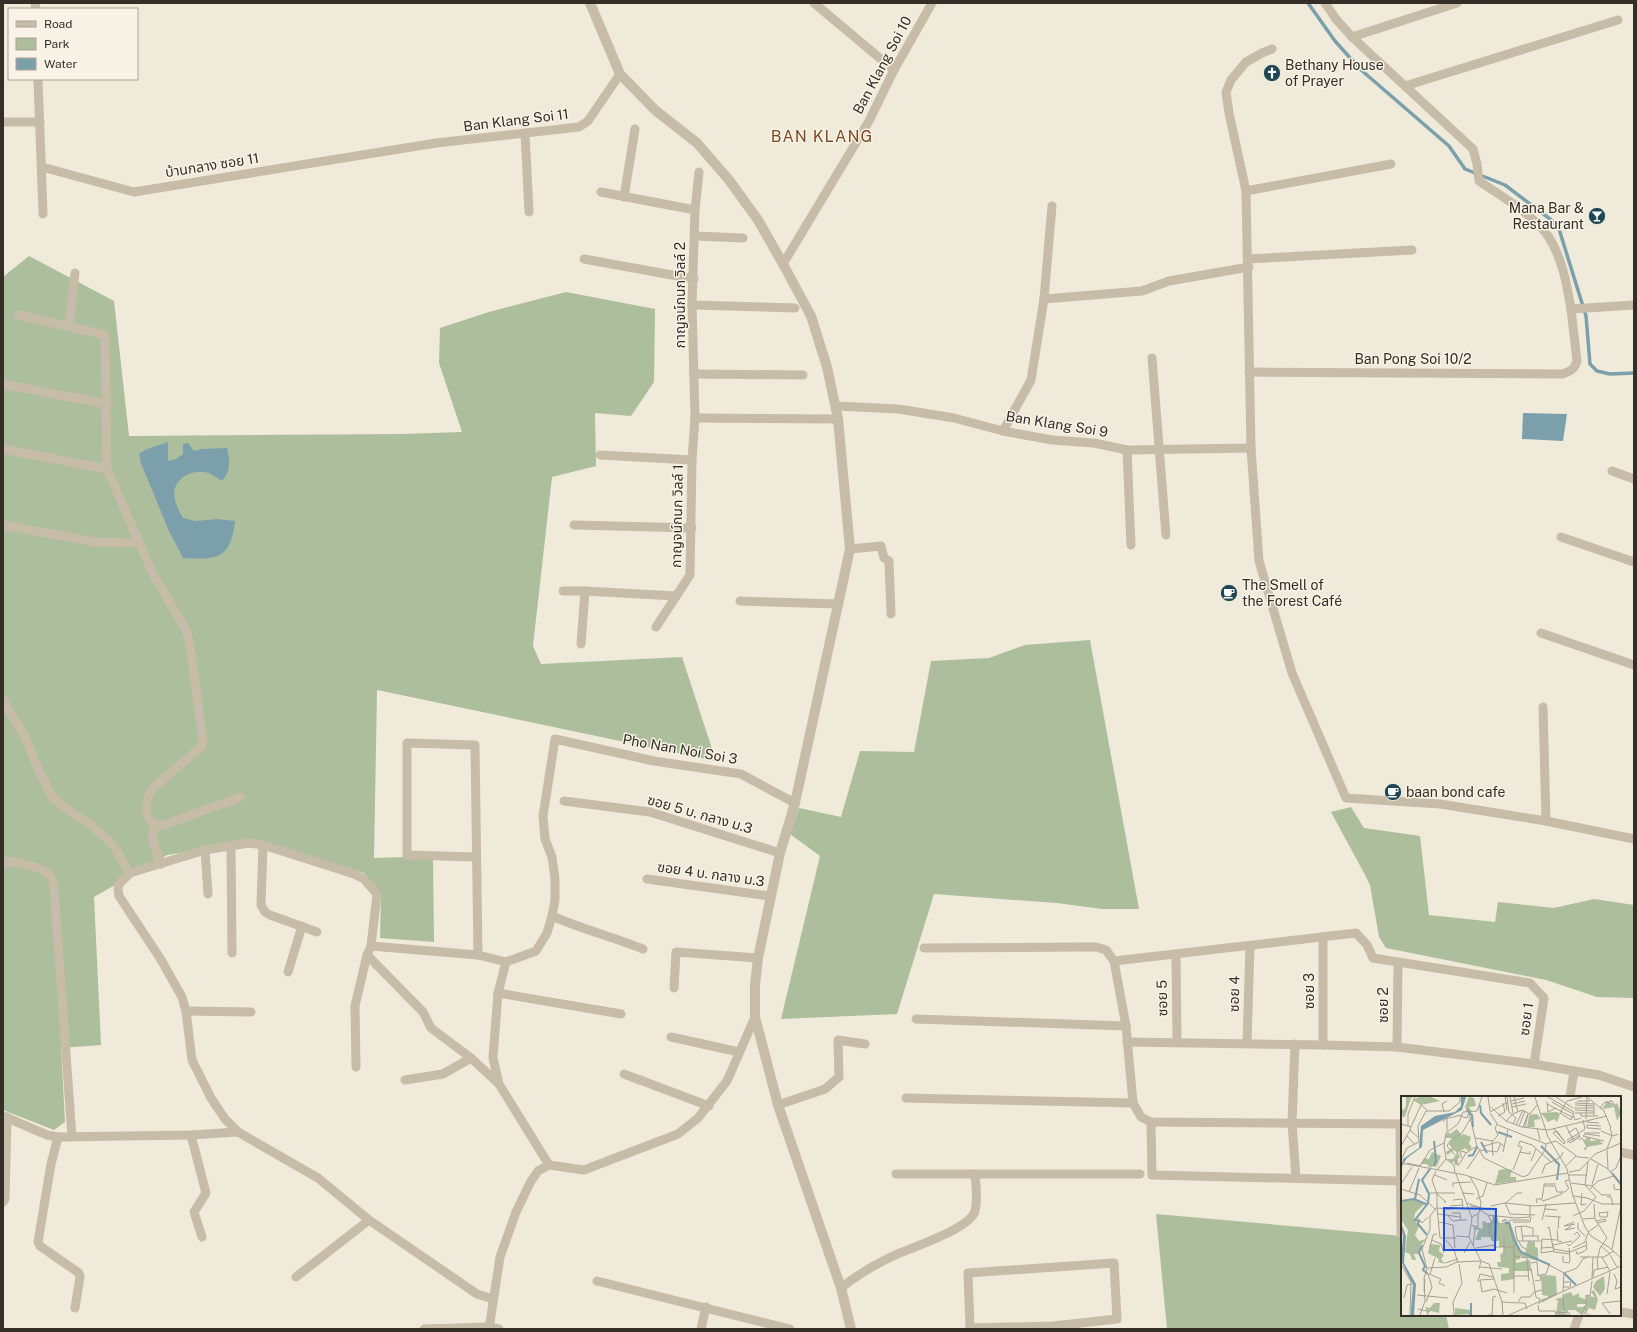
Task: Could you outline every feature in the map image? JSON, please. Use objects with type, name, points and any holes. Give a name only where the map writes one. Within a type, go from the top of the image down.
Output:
[{"type":"street","points":[[590,3],[620,74],[654,110],[696,143],[724,175],[758,220],[784,264],[811,316],[827,367],[836,406],[850,548],[795,803],[780,853],[770,896],[758,958],[755,1017],[778,1104],[841,1288],[852,1329]]},
{"type":"street","points":[[814,3],[894,70]]},
{"type":"street","name":"Ban Klang Soi 10","points":[[784,264],[869,121],[894,70],[931,3]]},
{"type":"street","points":[[1326,3],[1336,19],[1352,37],[1468,143],[1473,149],[1479,181],[1529,217],[1548,236],[1563,272],[1574,309],[1634,305]]},
{"type":"street","points":[[1352,37],[1457,3]]},
{"type":"street","points":[[1405,86],[1618,20]]},
{"type":"street","points":[[1272,49],[1246,62],[1231,80],[1226,92],[1246,192],[1251,448],[1259,561],[1292,673],[1346,798],[1440,804],[1546,821],[1634,839]]},
{"type":"street","name":"Ban Klang Soi 11","points":[[526,133],[579,126],[588,122],[620,74]]},
{"type":"street","points":[[38,80],[44,214]]},
{"type":"street","points":[[3,122],[40,122]]},
{"type":"street","points":[[624,197],[635,129]]},
{"type":"street","points":[[526,133],[529,212]]},
{"type":"street","name":"บ้านกลาง ซอย 11","points":[[42,167],[134,192],[436,143],[526,133]]},
{"type":"street","points":[[1246,192],[1391,164]]},
{"type":"street","name":"กาญจน์กนก วิลล์ 2","points":[[695,418],[692,305],[695,210],[698,172]]},
{"type":"street","points":[[601,192],[695,210]]},
{"type":"street","points":[[1003,431],[1031,380],[1044,299],[1052,206]]},
{"type":"street","points":[[695,236],[743,238]]},
{"type":"street","points":[[1044,299],[1142,291],[1169,281],[1248,263],[1412,250]]},
{"type":"street","points":[[584,259],[694,279]]},
{"type":"street","points":[[69,327],[75,273]]},
{"type":"street","points":[[692,305],[795,308]]},
{"type":"street","name":"Ban Pong Soi 10/2","points":[[1249,372],[1562,374],[1571,372],[1575,369],[1577,361],[1574,309]]},
{"type":"street","points":[[19,316],[105,335],[107,469],[120,494],[152,572],[187,632],[203,742],[201,747],[153,788],[149,795],[146,811],[151,823],[155,825],[164,825],[241,797]]},
{"type":"street","points":[[1152,358],[1166,535]]},
{"type":"street","points":[[694,374],[802,376]]},
{"type":"street","points":[[3,384],[107,404]]},
{"type":"street","name":"Ban Klang Soi 9","points":[[836,406],[905,410],[954,418],[1003,431],[1052,440],[1094,443],[1127,450],[1159,451],[1251,448]]},
{"type":"street","points":[[695,418],[838,419]]},
{"type":"street","name":"กาญจน์กนก วิลล์ 1","points":[[656,627],[690,575],[692,460],[695,418]]},
{"type":"street","points":[[3,449],[107,469]]},
{"type":"street","points":[[1127,450],[1131,545]]},
{"type":"street","points":[[600,455],[692,460]]},
{"type":"street","points":[[1612,471],[1634,479]]},
{"type":"street","points":[[3,525],[95,542],[139,543]]},
{"type":"street","points":[[574,525],[692,528]]},
{"type":"street","points":[[1561,537],[1634,562]]},
{"type":"street","points":[[850,548],[881,546],[884,558],[889,561],[891,614]]},
{"type":"street","points":[[581,644],[585,590]]},
{"type":"street","points":[[563,591],[585,590],[676,596]]},
{"type":"street","points":[[740,601],[839,604]]},
{"type":"street","points":[[1541,633],[1634,665]]},
{"type":"street","points":[[3,700],[25,737],[39,771],[52,796],[69,811],[91,825],[113,845],[130,873]]},
{"type":"street","points":[[1543,707],[1546,821]]},
{"type":"street","name":"Pho Nan Noi Soi 3","points":[[552,916],[555,900],[555,879],[552,857],[545,839],[543,816],[555,739],[654,761],[741,774],[795,803]]},
{"type":"street","points":[[476,857],[407,855],[407,743],[474,745],[478,955]]},
{"type":"street","name":"ฃอย 5 บ. กลาง ม.3","points":[[564,801],[650,812],[780,853]]},
{"type":"street","points":[[155,825],[152,839],[161,864]]},
{"type":"street","points":[[356,1067],[355,1006],[367,955],[371,946],[377,894],[364,879],[354,874],[263,846],[248,843],[205,850],[130,873],[119,884],[119,896],[160,958],[182,997],[186,1011],[192,1060],[211,1098],[225,1119],[238,1132],[318,1178],[369,1220],[477,1294],[493,1299]]},
{"type":"street","points":[[232,846],[232,953]]},
{"type":"street","points":[[263,846],[262,905],[265,912],[317,932]]},
{"type":"street","points":[[205,850],[208,894]]},
{"type":"street","points":[[3,862],[22,864],[41,869],[48,874],[54,887],[72,1137]]},
{"type":"street","name":"ฃอย 4 บ. กลาง ม.3","points":[[647,879],[770,896]]},
{"type":"street","points":[[371,946],[478,955],[506,962],[536,951],[547,933],[552,916],[581,928],[619,939],[643,949]]},
{"type":"street","points":[[288,972],[302,926]]},
{"type":"street","points":[[1114,961],[1356,933],[1367,945],[1373,958],[1398,962]]},
{"type":"street","name":"ซอย 3","points":[[1323,937],[1323,1044]]},
{"type":"street","name":"ซอย 4","points":[[1247,1043],[1250,946]]},
{"type":"street","points":[[924,948],[1096,947],[1106,950],[1114,961],[1126,1026],[1133,1103],[1141,1117],[1151,1122],[1401,1124],[1401,1233]]},
{"type":"street","points":[[674,988],[676,952],[758,958]]},
{"type":"street","points":[[367,955],[423,1012],[431,1028],[471,1058],[499,1084],[549,1165]]},
{"type":"street","name":"ซอย 5","points":[[1176,955],[1177,1042]]},
{"type":"street","points":[[499,1084],[493,1058],[498,993],[506,962]]},
{"type":"street","name":"ซอย 1","points":[[1398,962],[1530,983],[1544,998],[1534,1064]]},
{"type":"street","name":"ซอย 2","points":[[1397,1047],[1398,962]]},
{"type":"street","points":[[498,993],[621,1014]]},
{"type":"street","points":[[186,1011],[251,1012]]},
{"type":"street","points":[[424,1329],[493,1328],[493,1299],[500,1257],[516,1212],[531,1181],[538,1171],[549,1165],[565,1166],[584,1170],[678,1134],[698,1118],[709,1106],[727,1081],[755,1017]]},
{"type":"street","points":[[916,1019],[1126,1026]]},
{"type":"street","points":[[671,1037],[739,1052]]},
{"type":"street","points":[[778,1104],[825,1089],[839,1077],[838,1040],[865,1044]]},
{"type":"street","points":[[1128,1042],[1323,1044],[1397,1047],[1574,1070],[1599,1075],[1634,1087]]},
{"type":"street","points":[[1295,1044],[1292,1123],[1296,1178]]},
{"type":"street","points":[[405,1080],[443,1074],[471,1058]]},
{"type":"street","points":[[1570,1096],[1574,1070]]},
{"type":"street","points":[[624,1074],[709,1106]]},
{"type":"street","points":[[906,1098],[1133,1103]]},
{"type":"street","points":[[3,1202],[5,1200],[5,1117],[47,1135],[58,1137],[191,1135],[238,1132]]},
{"type":"street","points":[[1151,1122],[1152,1175],[1400,1181]]},
{"type":"street","points":[[191,1135],[206,1193],[194,1212],[202,1237]]},
{"type":"street","points":[[58,1137],[51,1164],[38,1242],[40,1246],[79,1273],[80,1277],[75,1308]]},
{"type":"street","points":[[1621,1152],[1634,1155]]},
{"type":"street","points":[[896,1174],[1140,1174]]},
{"type":"street","points":[[841,1288],[856,1275],[894,1255],[933,1240],[964,1224],[975,1212],[975,1174]]},
{"type":"street","points":[[296,1277],[369,1220]]},
{"type":"street","points":[[1114,1263],[1117,1319],[1053,1327],[970,1328],[968,1273],[1114,1263]]},
{"type":"street","points":[[597,1281],[790,1329]]},
{"type":"street","points":[[701,1329],[706,1307]]},
{"type":"street","points":[[1621,1312],[1634,1314]]},
{"type":"street","points":[[1574,1329],[1579,1316]]},
{"type":"green space","points":[[29,256],[114,301],[129,436],[403,434],[462,432],[439,363],[440,328],[489,312],[566,292],[655,309],[654,382],[631,416],[595,413],[596,466],[552,477],[533,646],[541,664],[682,657],[716,761],[377,690],[374,858],[433,856],[434,942],[380,938],[381,894],[364,873],[249,842],[167,855],[94,897],[101,1045],[61,1048],[65,1122],[54,1130],[3,1110],[3,277]]},
{"type":"green space","points":[[1090,640],[1139,909],[1102,909],[1057,903],[934,894],[897,1014],[781,1019],[820,856],[790,834],[799,808],[841,817],[860,751],[914,752],[931,661],[989,658],[1025,645]]},
{"type":"green space","points":[[1351,807],[1364,828],[1420,836],[1429,915],[1495,922],[1498,902],[1554,908],[1594,899],[1634,905],[1634,998],[1597,997],[1546,980],[1386,948],[1379,937],[1370,885],[1331,812]]},
{"type":"green space","points":[[1156,1214],[1401,1236],[1401,1316],[1446,1316],[1449,1329],[1167,1329]]},
{"type":"water","points":[[1523,413],[1567,414],[1563,441],[1522,439]]},
{"type":"water","points":[[168,442],[168,461],[176,459],[183,454],[183,444],[188,443],[194,451],[202,449],[227,448],[229,466],[222,481],[206,472],[195,472],[181,479],[177,483],[174,492],[176,503],[183,518],[196,521],[218,519],[235,521],[233,534],[226,550],[213,557],[195,559],[183,558],[169,531],[141,463],[139,454],[145,450]]},
{"type":"waterway","points":[[1308,3],[1335,41],[1360,69],[1449,146],[1465,169],[1505,185],[1550,219],[1559,229],[1586,316],[1590,364],[1597,371],[1610,374],[1634,373]]},
{"type":"place","name":"Bethany House of Prayer","points":[[1272,73]]},
{"type":"place","name":"Mana Bar & Restaurant","points":[[1597,216]]},
{"type":"place","name":"The Smell of the Forest Café","points":[[1229,593]]},
{"type":"place","name":"baan bond cafe","points":[[1393,792]]},
{"type":"district","name":"BAN KLANG","points":[[822,136]]}]
